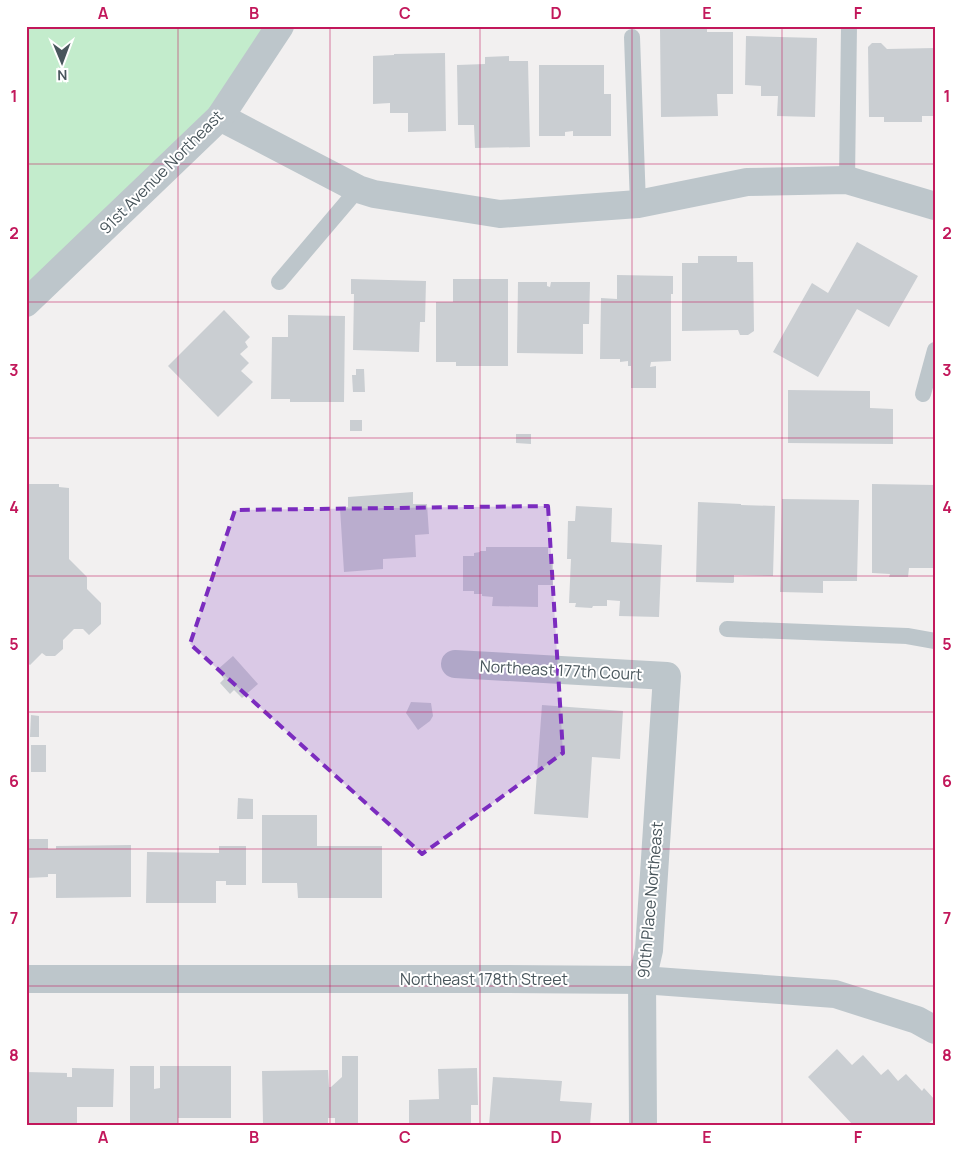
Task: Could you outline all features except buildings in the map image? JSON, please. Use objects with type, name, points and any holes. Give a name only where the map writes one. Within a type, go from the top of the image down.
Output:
[{"type":"street","name":"91st Avenue Northeast","points":[[26,303],[220,117],[280,26]]},
{"type":"street","points":[[220,117],[358,189],[374,194],[500,214],[638,204],[747,182],[846,180],[935,206]]},
{"type":"street","name":"Northeast 177th Court","points":[[455,664],[667,676]]},
{"type":"street","name":"90th Place Northeast","points":[[643,1125],[642,980],[649,950],[667,676]]},
{"type":"street","name":"Northeast 178th Street","points":[[26,979],[507,978],[642,980],[835,994],[917,1020],[935,1030]]},
{"type":"lane","points":[[846,180],[849,26]]},
{"type":"lane","points":[[632,37],[638,204]]},
{"type":"lane","points":[[280,282],[358,189]]},
{"type":"lane","points":[[924,394],[935,350]]},
{"type":"lane","points":[[727,628],[907,636],[935,641]]},
{"type":"highlighted area","points":[[548,506],[563,753],[422,854],[190,644],[235,510]]},
{"type":"green space","points":[[26,26],[280,26],[220,117],[26,303]]}]
